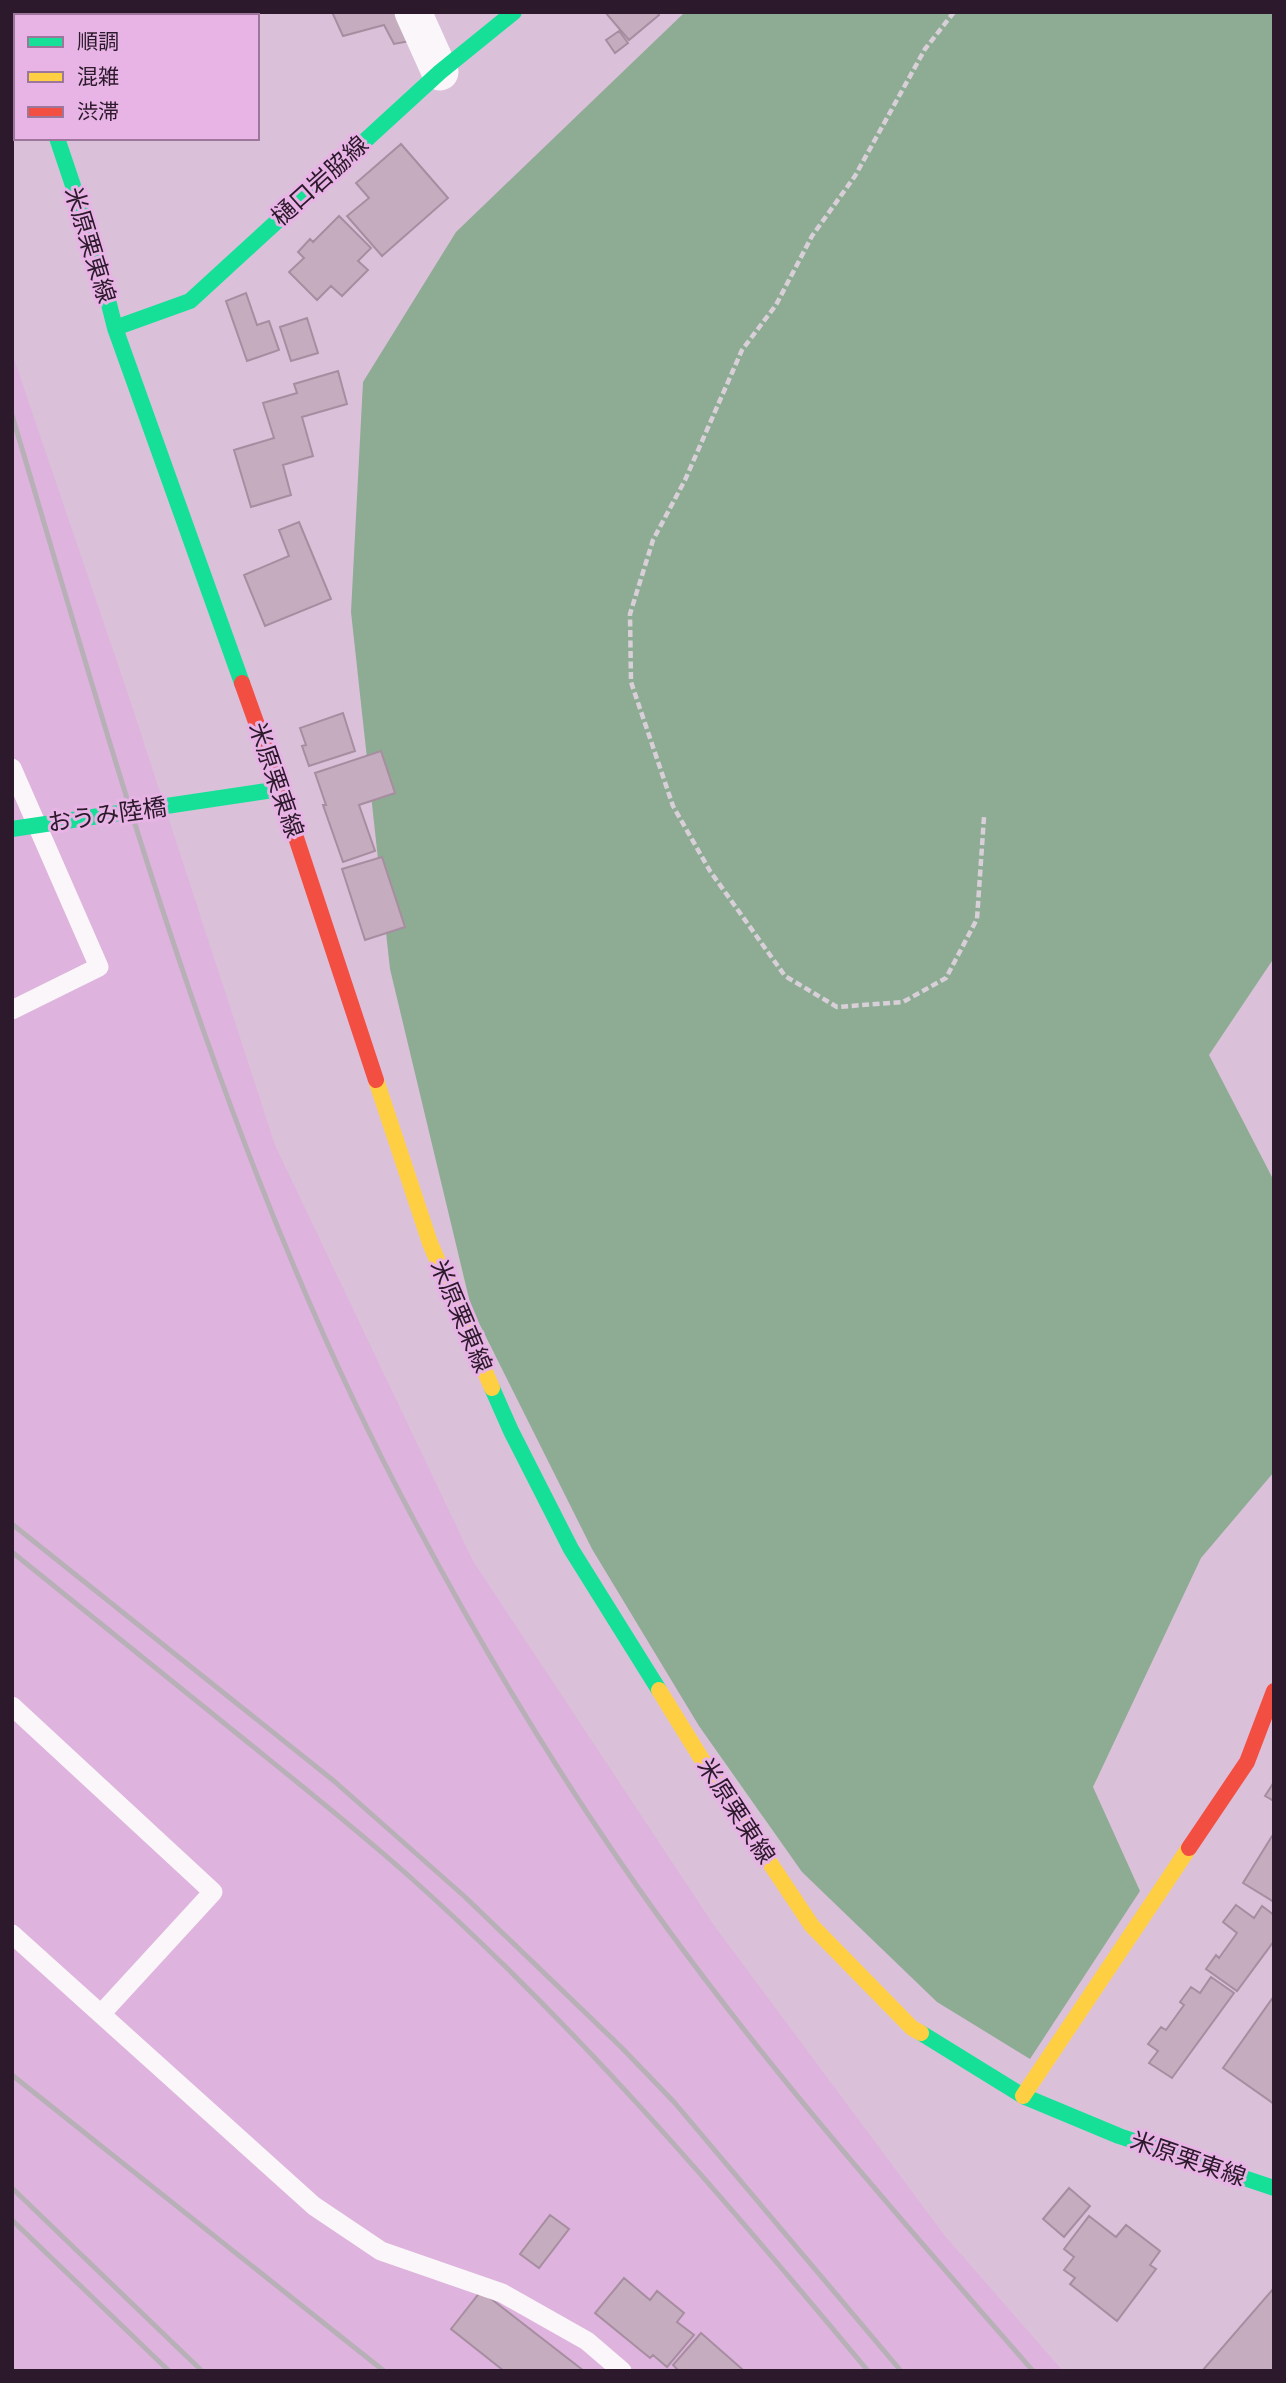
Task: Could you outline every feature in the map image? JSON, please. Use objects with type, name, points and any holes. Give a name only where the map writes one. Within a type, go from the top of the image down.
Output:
[{"type":"main road","name":"樋口岩脇線","points":[[115,328],[190,301],[440,72],[513,12]]},
{"type":"main road","name":"米原栗東線","points":[[58,140],[98,260],[115,328],[280,789],[430,1243],[511,1431],[571,1549],[714,1779],[812,1926],[912,2028],[1023,2096],[1119,2136],[1274,2188]]},
{"type":"main road","name":"おうみ陸橋","points":[[12,829],[280,789]]},
{"type":"main road","points":[[1023,2096],[1247,1762],[1274,1692]]},
{"type":"street","points":[[413,12],[440,72]]},
{"type":"lane","points":[[12,768],[99,967],[12,1010]]},
{"type":"lane","points":[[12,1706],[214,1892],[101,2014]]},
{"type":"lane","points":[[12,1934],[314,2206],[381,2251],[502,2293],[587,2342],[622,2371]]},
{"type":"path","points":[[954,12],[925,49],[855,176],[812,236],[776,304],[742,350],[685,480],[653,540],[630,614],[631,682],[673,806],[710,871],[785,976],[837,1007],[903,1002],[946,978],[977,919],[984,817]]},
{"type":"shaded area","points":[[12,353],[130,700],[275,1145],[473,1561],[713,1924],[945,2236],[1063,2371],[12,2371]]},
{"type":"green space","points":[[685,12],[1274,12],[1274,958],[1209,1055],[1274,1181],[1274,1472],[1201,1558],[1093,1787],[1140,1891],[1030,2059],[937,2002],[802,1872],[699,1726],[592,1549],[471,1307],[390,969],[351,612],[363,382],[456,232]]},
{"type":"building","points":[[332,12],[398,12],[410,41],[394,44],[384,25],[343,36]]},
{"type":"building","points":[[605,12],[657,12],[659,15],[629,40]]},
{"type":"building","points":[[619,31],[628,43],[615,53],[606,40]]},
{"type":"building","points":[[401,144],[448,198],[382,256],[347,216],[369,198],[356,183]]},
{"type":"building","points":[[339,216],[371,248],[358,261],[368,270],[342,296],[331,286],[317,300],[289,272],[304,258],[298,252],[310,239],[313,242]]},
{"type":"building","points":[[246,293],[257,325],[269,321],[279,350],[247,361],[226,301]]},
{"type":"building","points":[[307,318],[318,353],[291,361],[280,327]]},
{"type":"building","points":[[338,371],[347,404],[302,417],[313,456],[283,465],[291,495],[251,507],[234,450],[274,438],[263,403],[297,393],[294,384]]},
{"type":"building","points":[[299,522],[331,599],[265,626],[244,575],[289,556],[279,530]]},
{"type":"building","points":[[343,713],[355,751],[309,766],[302,746],[306,745],[300,728]]},
{"type":"building","points":[[381,751],[395,793],[359,805],[375,851],[343,862],[315,773]]},
{"type":"building","points":[[382,857],[405,927],[365,940],[342,869]]},
{"type":"building","points":[[1274,1782],[1274,1801],[1265,1796]]},
{"type":"building","points":[[1274,1833],[1274,1902],[1243,1883]]},
{"type":"building","points":[[1236,1905],[1254,1918],[1262,1906],[1274,1915],[1274,1941],[1237,1991],[1206,1969],[1216,1955],[1219,1958],[1237,1933],[1223,1922]]},
{"type":"building","points":[[1211,1977],[1234,1993],[1172,2078],[1149,2063],[1158,2051],[1148,2044],[1161,2027],[1166,2030],[1184,2005],[1180,2002],[1191,1987],[1200,1993]]},
{"type":"building","points":[[1274,1996],[1274,2104],[1223,2068]]},
{"type":"building","points":[[1069,2188],[1090,2206],[1064,2237],[1043,2219]]},
{"type":"building","points":[[550,2215],[569,2229],[539,2268],[520,2254]]},
{"type":"building","points":[[1089,2216],[1116,2237],[1126,2225],[1160,2251],[1150,2265],[1156,2269],[1117,2321],[1070,2284],[1075,2278],[1064,2270],[1074,2257],[1064,2249]]},
{"type":"building","points":[[624,2278],[650,2300],[657,2291],[684,2313],[677,2322],[694,2335],[667,2367],[653,2355],[650,2358],[595,2313]]},
{"type":"building","points":[[1274,2288],[1274,2371],[1202,2371]]},
{"type":"building","points":[[481,2291],[584,2371],[504,2371],[451,2329]]},
{"type":"building","points":[[701,2333],[742,2369],[679,2371],[673,2365]]},
{"type":"railway","points":[[12,415],[139,838],[235,1117],[288,1254],[348,1388],[414,1520],[481,1642],[529,1721],[578,1800],[653,1908],[756,2045],[810,2111],[1033,2371]]},
{"type":"railway","points":[[12,1524],[334,1781],[464,1896],[621,2047],[674,2102],[901,2371]]},
{"type":"railway","points":[[12,1552],[347,1823],[472,1934],[648,2115],[868,2371]]},
{"type":"railway","points":[[12,2075],[384,2371]]},
{"type":"railway","points":[[12,2188],[202,2371]]},
{"type":"railway","points":[[12,2220],[169,2371]]},
{"type":"traffic: fast","points":[[115,328],[190,301],[440,72],[514,12]]},
{"type":"traffic: fast","points":[[58,140],[98,260],[115,328],[242,683]]},
{"type":"traffic: fast","points":[[12,829],[280,789]]},
{"type":"traffic: fast","points":[[492,1388],[571,1549],[659,1690]]},
{"type":"traffic: fast","points":[[921,2033],[1023,2096],[1119,2136],[1274,2188]]},
{"type":"traffic: slow","points":[[376,1080],[430,1243],[492,1388]]},
{"type":"traffic: slow","points":[[659,1690],[714,1779],[812,1926],[912,2028],[921,2033]]},
{"type":"traffic: slow","points":[[1023,2096],[1189,1848]]},
{"type":"traffic: jam","points":[[242,683],[280,789],[376,1080]]},
{"type":"traffic: jam","points":[[1189,1848],[1247,1762],[1274,1691]]}]
